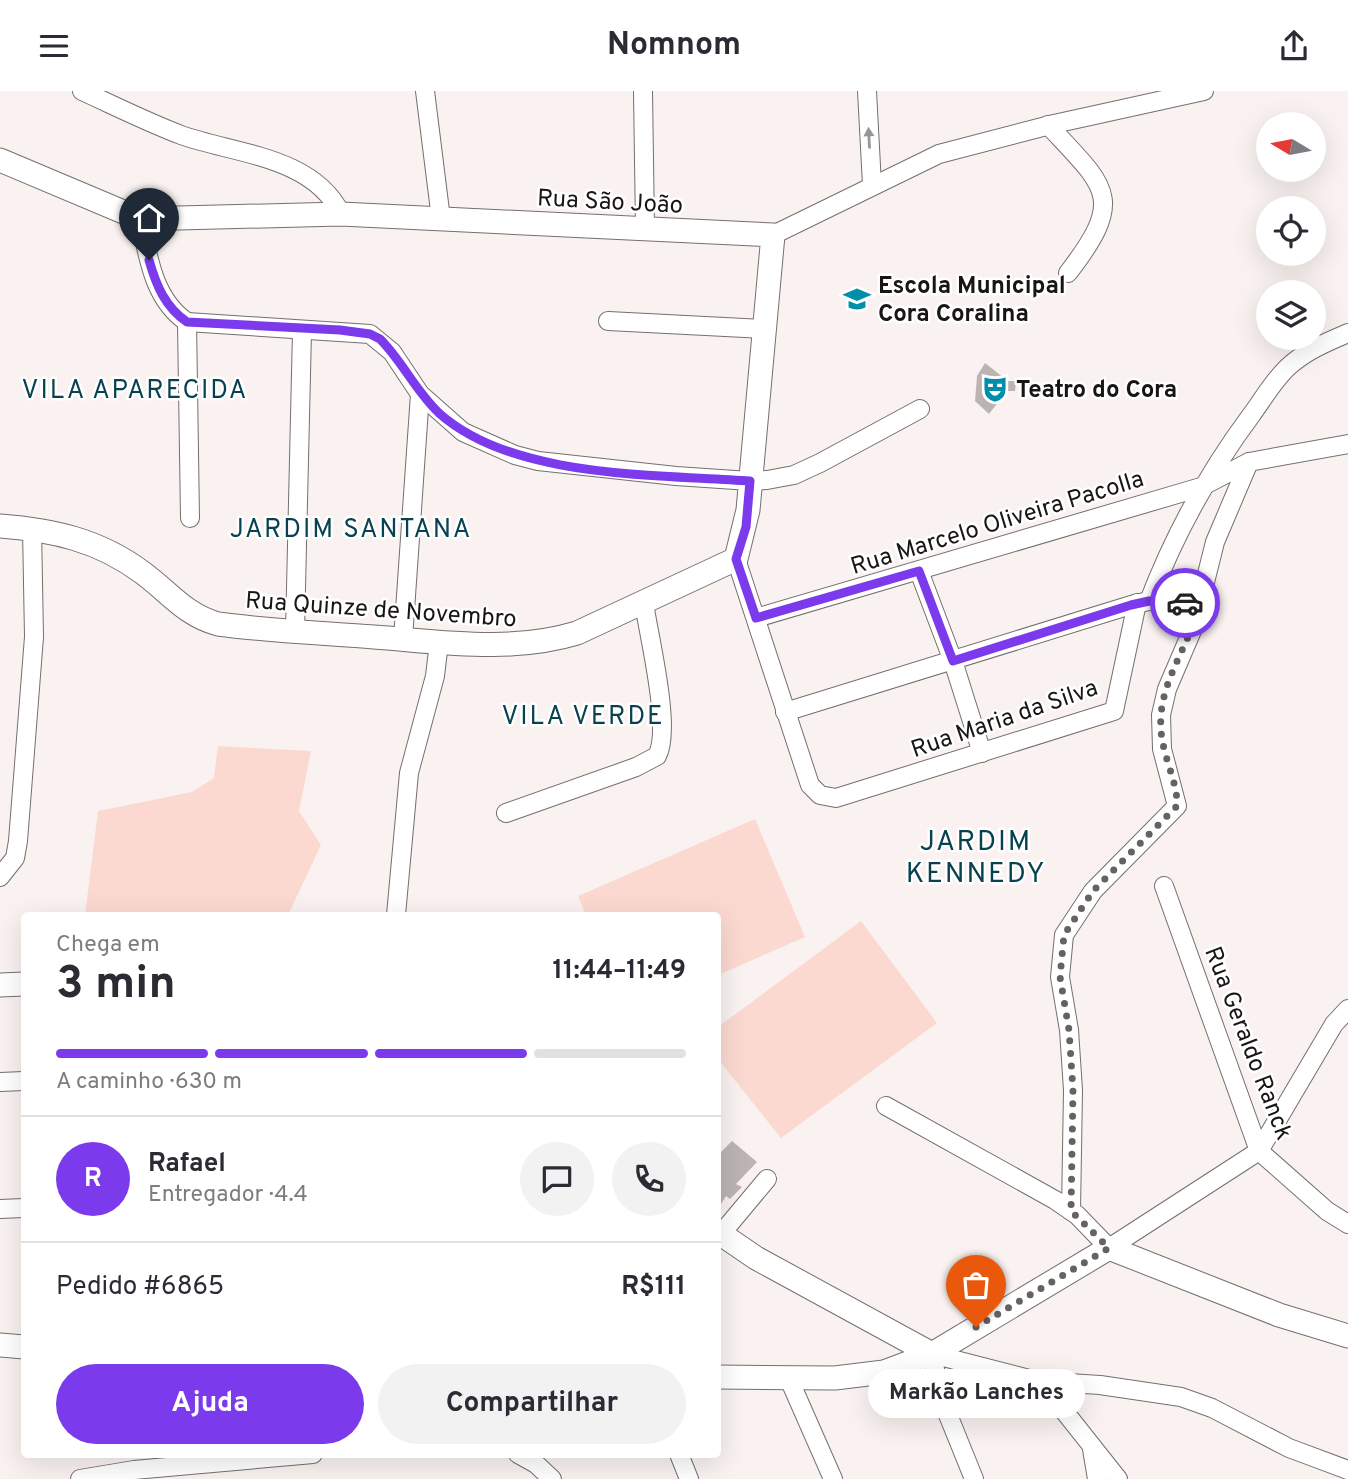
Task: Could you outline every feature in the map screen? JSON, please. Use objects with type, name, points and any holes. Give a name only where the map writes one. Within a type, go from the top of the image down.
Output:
[{"type":"street","points":[[82,91],[181,135],[283,164],[325,191],[341,214]]},
{"type":"street","points":[[425,91],[441,219]]},
{"type":"street","points":[[643,91],[645,229]]},
{"type":"street","points":[[867,91],[872,185]]},
{"type":"street","name":"Rua São João","points":[[0,160],[139,219],[341,214],[773,235],[939,154],[1048,125],[1204,91]]},
{"type":"street","points":[[1048,125],[1096,176],[1103,192],[1105,214],[1094,240],[1068,273]]},
{"type":"street","points":[[139,219],[154,278],[175,314],[187,322],[370,334],[380,339],[420,394],[463,432],[515,456],[596,469],[750,481],[794,475],[920,409]]},
{"type":"street","points":[[773,235],[746,527],[736,559],[785,712],[1143,602],[1199,604]]},
{"type":"street","points":[[608,321],[766,329]]},
{"type":"street","points":[[187,322],[190,518]]},
{"type":"street","points":[[295,631],[302,331]]},
{"type":"street","name":"Rua Maria da Silva","points":[[785,712],[810,785],[820,795],[836,798],[1114,711],[1143,602],[1201,487],[1288,367],[1317,347],[1348,333]]},
{"type":"street","points":[[403,639],[420,394]]},
{"type":"street","name":"Rua Marcelo Oliveira Pacolla","points":[[756,618],[1201,487],[1249,462],[1348,444]]},
{"type":"street","points":[[1071,1211],[1073,1090],[1069,1030],[1060,977],[1064,935],[1093,891],[1177,806],[1177,797],[1162,749],[1161,715],[1167,689],[1194,626],[1215,542],[1249,462]]},
{"type":"street","name":"Rua Quinze de Novembro","points":[[0,526],[32,528],[76,536],[121,558],[185,610],[204,620],[295,631],[439,642],[521,645],[550,641],[577,633],[736,559]]},
{"type":"street","points":[[0,877],[15,858],[18,841],[34,638],[32,528]]},
{"type":"street","points":[[919,571],[953,661],[982,753]]},
{"type":"street","points":[[506,813],[636,767],[657,756],[663,743],[663,723],[644,603]]},
{"type":"street","points":[[396,912],[409,773],[435,676],[439,642]]},
{"type":"street","name":"Rua Geraldo Ranck","points":[[1164,886],[1259,1151],[1327,1211],[1348,1224]]},
{"type":"street","points":[[0,985],[21,984]]},
{"type":"street","points":[[721,1377],[835,1378],[884,1371],[932,1354],[1109,1248],[1259,1151],[1334,1024],[1348,1009]]},
{"type":"street","points":[[0,1082],[21,1081]]},
{"type":"street","points":[[886,1106],[1071,1211],[1109,1248],[1279,1315],[1348,1336]]},
{"type":"street","points":[[721,1231],[767,1179]]},
{"type":"street","points":[[0,1209],[21,1208]]},
{"type":"street","points":[[721,1234],[756,1258],[932,1354],[1037,1381],[1100,1385],[1181,1397],[1212,1408],[1289,1448],[1348,1470]]},
{"type":"street","points":[[0,1345],[21,1347]]},
{"type":"street","points":[[932,1354],[940,1395],[974,1479]]},
{"type":"street","points":[[789,1379],[833,1479]]},
{"type":"street","points":[[1037,1381],[1053,1397],[1118,1479]]},
{"type":"street","points":[[1092,1449],[1097,1479]]},
{"type":"street","points":[[80,1479],[134,1470],[212,1471],[289,1458]]},
{"type":"street","points":[[525,1458],[552,1479]]},
{"type":"street","points":[[681,1458],[690,1479]]},
{"type":"shaded area","points":[[218,746],[311,751],[299,811],[321,845],[289,912],[85,912],[98,811],[192,792],[214,778]]},
{"type":"shaded area","points":[[755,819],[805,937],[721,974],[721,912],[585,912],[578,896]]},
{"type":"shaded area","points":[[861,921],[937,1023],[781,1138],[721,1063],[721,1025]]},
{"type":"building","name":"Teatro do Cora","points":[[985,363],[1008,381],[1016,381],[1015,391],[1007,391],[989,414],[975,401],[977,376]]},
{"type":"building","points":[[732,1141],[757,1162],[736,1184],[742,1187],[730,1199],[726,1196],[721,1204],[721,1152]]},
{"type":"way so far","points":[[976,1327],[1109,1248],[1071,1211],[1073,1090],[1069,1030],[1060,977],[1064,935],[1093,891],[1177,806],[1177,797],[1162,749],[1161,715],[1167,689],[1194,626],[1199,604],[1185,603]]},
{"type":"place","name":"Escola Municipal Cora Coralina","points":[[857,299]]},
{"type":"place","name":"Teatro do Cora","points":[[995,389]]},
{"type":"place","name":"Markão Lanches","points":[[976,1327]]},
{"type":"district","name":"VILA APARECIDA","points":[[135,389]]},
{"type":"district","name":"JARDIM SANTANA","points":[[351,528]]},
{"type":"district","name":"VILA VERDE","points":[[583,715]]},
{"type":"district","name":"JARDIM KENNEDY","points":[[976,856]]},
{"type":"route","points":[[149,260],[162,296],[175,314],[187,322],[302,331],[340,330],[370,334],[380,339],[420,394],[440,414],[463,432],[515,456],[596,469],[750,481],[746,527],[736,559],[756,618],[919,571],[953,661],[1131,605],[1149,601],[1185,603]]}]
